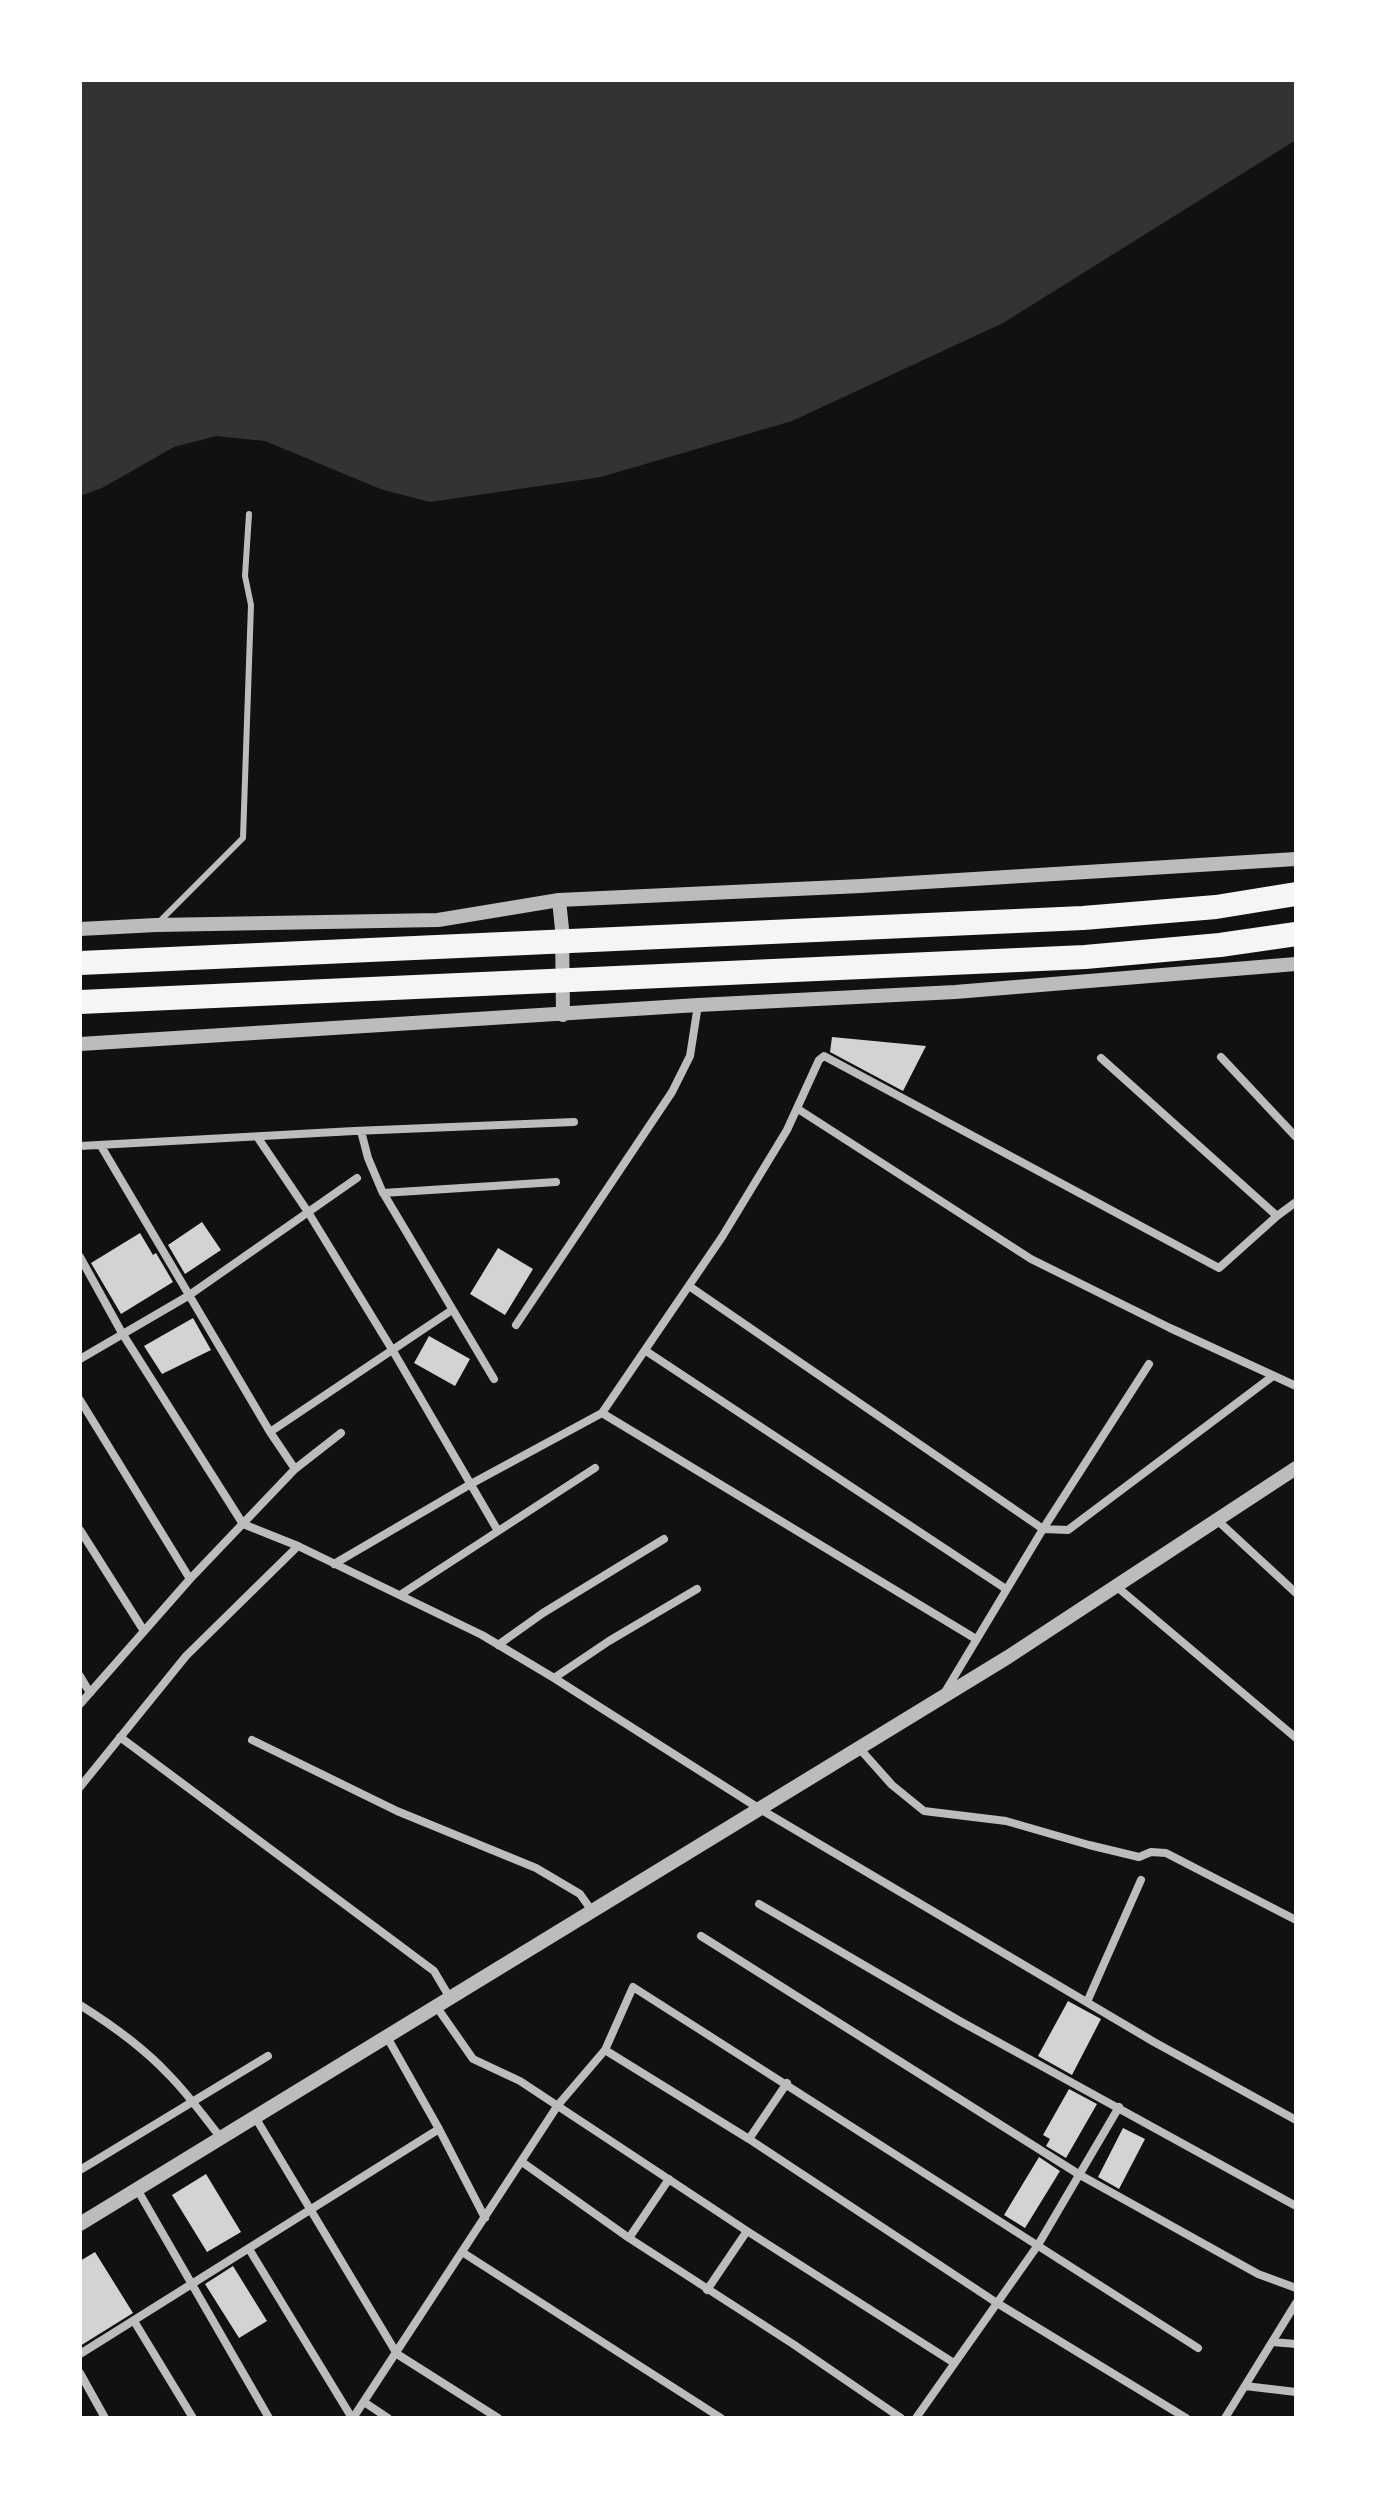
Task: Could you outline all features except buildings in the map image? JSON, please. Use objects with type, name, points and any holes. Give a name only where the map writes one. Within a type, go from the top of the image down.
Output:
[{"type":"highway","points":[[80,963],[1083,918],[1216,907],[1296,894]]},
{"type":"highway","points":[[80,1002],[1085,957],[1220,945],[1296,934]]},
{"type":"street","points":[[80,929],[438,920],[559,900],[1296,859]]},
{"type":"street","points":[[559,900],[563,1015]]},
{"type":"street","points":[[80,1044],[955,992],[1296,964]]},
{"type":"street","points":[[516,1325],[672,1092],[690,1056],[698,1005]]},
{"type":"street","points":[[334,1564],[469,1485],[602,1413],[722,1237],[798,1109],[819,1060],[827,1056],[1219,1268],[1296,1202]]},
{"type":"street","points":[[1221,1057],[1296,1137]]},
{"type":"street","points":[[1101,1058],[1277,1216]]},
{"type":"street","points":[[798,1109],[1031,1259],[1296,1386]]},
{"type":"street","points":[[80,1146],[574,1122]]},
{"type":"street","points":[[361,1131],[368,1158],[383,1193],[494,1379]]},
{"type":"street","points":[[258,1138],[308,1212],[393,1351],[498,1531]]},
{"type":"street","points":[[101,1146],[188,1296],[295,1469]]},
{"type":"street","points":[[80,1359],[188,1296],[357,1178]]},
{"type":"street","points":[[383,1193],[556,1182]]},
{"type":"street","points":[[80,1257],[122,1333],[243,1524],[298,1546],[498,1645],[760,1809],[1087,2002],[1296,2120]]},
{"type":"street","points":[[689,1286],[1043,1529],[1068,1530],[1273,1376]]},
{"type":"street","points":[[270,1432],[452,1310]]},
{"type":"street","points":[[646,1351],[1006,1589]]},
{"type":"street","points":[[943,1696],[1043,1529],[1149,1364]]},
{"type":"street","points":[[80,1400],[190,1579]]},
{"type":"street","points":[[602,1413],[976,1639]]},
{"type":"street","points":[[80,1704],[190,1579],[295,1469],[341,1433]]},
{"type":"street","points":[[400,1595],[595,1468]]},
{"type":"street","points":[[80,2224],[943,1696],[1296,1468]]},
{"type":"street","points":[[1217,1520],[1296,1593]]},
{"type":"street","points":[[80,1530],[144,1631]]},
{"type":"street","points":[[498,1645],[543,1613],[664,1539]]},
{"type":"street","points":[[80,1787],[186,1656],[298,1546]]},
{"type":"street","points":[[1116,1586],[1296,1738]]},
{"type":"street","points":[[554,1678],[697,1589]]},
{"type":"street","points":[[80,1676],[90,1693]]},
{"type":"street","points":[[120,1737],[434,1971],[450,1998]]},
{"type":"street","points":[[252,1740],[397,1811],[536,1868],[580,1894],[592,1911]]},
{"type":"street","points":[[859,1748],[892,1785],[924,1811],[1006,1821],[1139,1857],[1151,1852],[1166,1853],[1296,1920]]},
{"type":"street","points":[[1087,2002],[1141,1880]]},
{"type":"street","points":[[759,1904],[958,2020],[1296,2206]]},
{"type":"street","points":[[701,1936],[1080,2175],[1258,2274],[1296,2288]]},
{"type":"street","points":[[249,2249],[353,2418],[558,2105],[605,2050],[633,1987],[1198,2348]]},
{"type":"street","points":[[80,2005],[151,2056],[221,2138]]},
{"type":"street","points":[[436,2006],[473,2059],[520,2081],[558,2105],[954,2363]]},
{"type":"street","points":[[387,2037],[485,2218]]},
{"type":"street","points":[[605,2050],[749,2139],[997,2303],[1186,2418]]},
{"type":"street","points":[[80,2170],[268,2056]]},
{"type":"street","points":[[749,2139],[787,2083]]},
{"type":"street","points":[[916,2418],[1038,2245],[1119,2107]]},
{"type":"street","points":[[255,2117],[397,2354],[498,2418]]},
{"type":"street","points":[[80,2354],[439,2129]]},
{"type":"street","points":[[522,2162],[629,2238],[901,2418]]},
{"type":"street","points":[[629,2238],[669,2179]]},
{"type":"street","points":[[137,2189],[269,2418]]},
{"type":"street","points":[[707,2290],[747,2231]]},
{"type":"street","points":[[462,2252],[721,2418]]},
{"type":"street","points":[[1225,2418],[1296,2303]]},
{"type":"street","points":[[134,2321],[193,2418]]},
{"type":"street","points":[[1272,2342],[1296,2344]]},
{"type":"street","points":[[80,2373],[105,2418]]},
{"type":"street","points":[[1245,2386],[1296,2392]]},
{"type":"street","points":[[364,2402],[388,2418]]},
{"type":"lane","points":[[156,925],[243,838],[251,605],[245,576],[249,514]]},
{"type":"shaded area","points":[[80,80],[1296,80],[1296,140],[1003,323],[792,421],[601,477],[430,502],[383,490],[265,441],[216,436],[174,447],[102,488],[80,496]]}]
